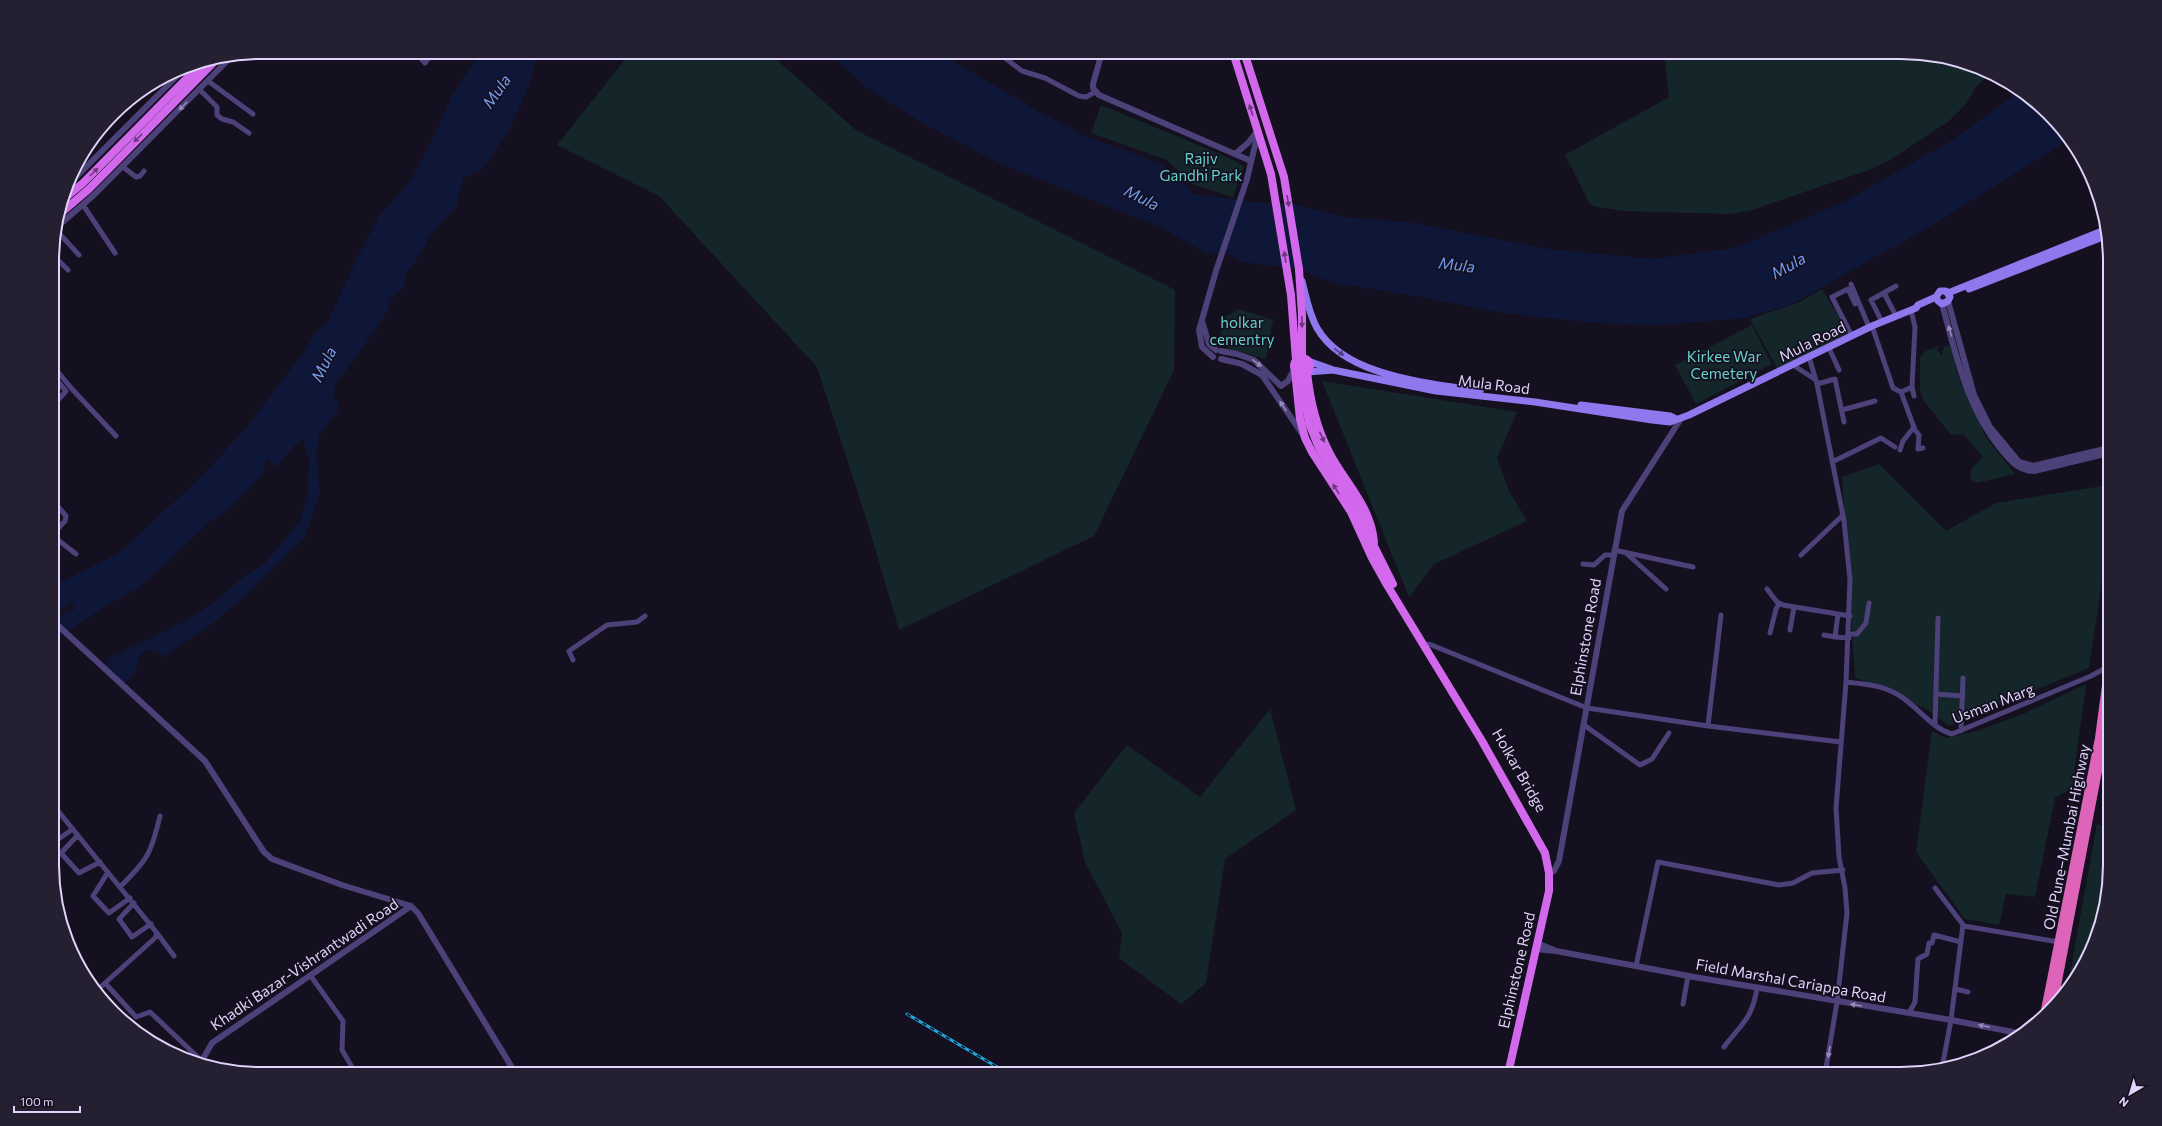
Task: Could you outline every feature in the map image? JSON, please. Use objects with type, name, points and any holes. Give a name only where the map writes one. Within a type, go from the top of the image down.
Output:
[{"type":"highway","name":"Old Pune–Mumbai Highway","points":[[2046,1006],[2099,738],[2103,709]]},
{"type":"highway","name":"Old Pune–Mumbai Highway","points":[[2055,995],[2103,745]]},
{"type":"main road","points":[[1235,59],[1271,174],[1291,296],[1296,360],[1294,370],[1297,401],[1305,438],[1351,512],[1372,558],[1426,645]]},
{"type":"main road","points":[[1246,59],[1281,163],[1299,269],[1302,315],[1302,385],[1309,423],[1319,448],[1353,504],[1374,548],[1426,645]]},
{"type":"main road","points":[[66,209],[89,189],[211,65]]},
{"type":"main road","points":[[71,193],[83,183],[195,70]]},
{"type":"main road","points":[[1944,299],[2101,232]]},
{"type":"main road","name":"Mula Road","points":[[1308,372],[1333,370],[1587,409],[1679,418],[1871,327],[1913,309],[1918,305],[1944,299],[2102,238]]},
{"type":"main road","points":[[1299,269],[1313,319],[1331,346],[1347,357],[1370,369],[1447,388]]},
{"type":"main road","points":[[1296,360],[1302,358],[1333,370]]},
{"type":"main road","points":[[1308,361],[1310,367],[1308,372],[1310,397],[1319,431],[1329,453],[1366,508],[1372,524],[1374,548]]},
{"type":"main road","points":[[1294,370],[1300,374],[1308,372]]},
{"type":"main road","name":"Elphinstone Road","points":[[1426,645],[1541,844],[1552,872],[1539,946],[1510,1067]]},
{"type":"main road","points":[[1513,1067],[1539,946]]},
{"type":"street","points":[[1005,59],[1022,71],[1045,78],[1079,96],[1086,97],[1095,92]]},
{"type":"street","points":[[1100,59],[1093,84],[1095,92],[1105,98],[1250,161]]},
{"type":"street","points":[[63,222],[123,167],[226,62]]},
{"type":"street","points":[[79,173],[175,78]]},
{"type":"street","points":[[208,81],[253,114]]},
{"type":"street","points":[[200,89],[217,107],[217,115],[222,119],[233,122],[249,134]]},
{"type":"street","points":[[1235,154],[1248,144],[1258,131]]},
{"type":"street","points":[[1258,131],[1247,179],[1201,319],[1199,340],[1205,351],[1215,360],[1220,359],[1242,364],[1262,375],[1305,438]]},
{"type":"street","points":[[1248,144],[1255,147]]},
{"type":"street","points":[[123,167],[136,177],[140,176],[144,172]]},
{"type":"street","points":[[83,205],[115,254]]},
{"type":"street","points":[[61,235],[79,255]]},
{"type":"street","points":[[59,261],[68,270]]},
{"type":"street","points":[[1851,284],[1871,327],[1893,388],[1901,392],[1914,427],[1920,438],[1918,450],[1923,448]]},
{"type":"street","points":[[1882,322],[1871,300],[1896,286]]},
{"type":"street","points":[[1852,336],[1832,297],[1848,289],[1855,304]]},
{"type":"street","points":[[1884,293],[1896,316]]},
{"type":"street","points":[[1944,299],[1974,395],[1990,427],[2019,462],[2033,466],[2103,449]]},
{"type":"street","points":[[1944,299],[1970,398],[1986,430],[2015,466],[2025,470],[2034,471],[2103,454]]},
{"type":"street","points":[[1913,309],[1915,327],[1912,387],[1914,396]]},
{"type":"street","points":[[1201,319],[1207,340],[1211,347],[1218,351],[1237,354],[1254,360],[1281,386],[1288,381],[1294,370]]},
{"type":"street","points":[[1829,348],[1839,370]]},
{"type":"street","points":[[1213,357],[1212,354],[1218,351]]},
{"type":"street","points":[[1218,351],[1222,356],[1220,359]]},
{"type":"street","points":[[1810,357],[1817,382],[1843,515],[1850,580],[1849,636],[1836,816],[1839,857],[1848,913],[1837,1002],[1826,1067]]},
{"type":"street","points":[[1793,365],[1817,382],[1835,379],[1844,422]]},
{"type":"street","points":[[59,379],[116,436]]},
{"type":"street","points":[[59,381],[66,391],[59,399]]},
{"type":"street","points":[[1901,392],[1912,387]]},
{"type":"street","points":[[1842,410],[1875,401]]},
{"type":"street","name":"Elphinstone Road","points":[[1552,872],[1559,861],[1622,511],[1679,418]]},
{"type":"street","points":[[1900,450],[1903,441],[1914,427]]},
{"type":"street","points":[[1832,462],[1881,438],[1895,447]]},
{"type":"street","points":[[59,508],[66,516],[65,521],[59,528]]},
{"type":"street","points":[[1801,555],[1843,515]]},
{"type":"street","points":[[59,540],[76,554]]},
{"type":"street","points":[[1626,552],[1666,589]]},
{"type":"street","points":[[1583,564],[1594,565],[1604,555],[1626,552],[1693,567]]},
{"type":"street","points":[[1767,589],[1779,604],[1850,616]]},
{"type":"street","points":[[1824,635],[1849,636],[1857,634],[1866,623],[1869,603]]},
{"type":"street","points":[[1770,633],[1779,604]]},
{"type":"street","points":[[1790,630],[1794,607]]},
{"type":"street","points":[[1835,636],[1838,614]]},
{"type":"street","points":[[1708,726],[1721,615]]},
{"type":"street","points":[[573,660],[570,651],[607,626],[637,622],[645,616]]},
{"type":"street","points":[[1935,724],[1938,618]]},
{"type":"street","name":"Khadki Bazar-Vishrantwadi Road","points":[[59,627],[205,761],[264,852],[272,859],[342,886],[411,906],[418,913],[512,1067]]},
{"type":"street","points":[[1426,645],[1587,708],[1708,726],[1842,742]]},
{"type":"street","name":"Usman Marg","points":[[1846,682],[1876,685],[1888,689],[1900,696],[1946,732],[1952,734],[2091,676],[2103,669]]},
{"type":"street","points":[[1961,731],[1963,678]]},
{"type":"street","points":[[1936,694],[1962,696]]},
{"type":"street","points":[[1584,725],[1640,765],[1652,759],[1669,733]]},
{"type":"street","points":[[59,813],[151,924],[174,956]]},
{"type":"street","points":[[120,887],[143,864],[153,846],[160,816]]},
{"type":"street","points":[[59,839],[73,829]]},
{"type":"street","points":[[78,835],[60,853],[79,873],[100,862]]},
{"type":"street","points":[[1636,966],[1658,862],[1779,885],[1793,883],[1812,873],[1842,870]]},
{"type":"street","points":[[108,872],[93,896],[109,913],[130,898]]},
{"type":"street","points":[[1935,888],[1963,925],[2059,942]]},
{"type":"street","points":[[134,903],[119,919],[132,937],[151,924]]},
{"type":"street","name":"Khadki Bazar-Vishrantwadi Road","points":[[203,1058],[212,1043],[390,922],[411,906]]},
{"type":"street","points":[[1943,1063],[1951,1020],[1963,925]]},
{"type":"street","points":[[101,988],[156,938],[157,933]]},
{"type":"street","points":[[1909,1013],[1915,1002],[1918,959],[1927,954],[1929,943],[1932,943],[1934,935],[1961,942]]},
{"type":"street","name":"Field Marshal Cariappa Road","points":[[1539,946],[1556,951],[1688,976],[1951,1020],[2014,1032]]},
{"type":"street","points":[[310,975],[343,1021],[342,1050],[352,1067]]},
{"type":"street","points":[[1683,1004],[1688,976]]},
{"type":"street","points":[[106,984],[136,1017],[150,1012],[193,1055]]},
{"type":"street","points":[[1724,1047],[1732,1035],[1742,1028],[1750,1014],[1758,988]]},
{"type":"street","points":[[1955,989],[1968,992]]},
{"type":"green space","points":[[625,59],[776,59],[857,131],[1175,290],[1174,370],[1094,536],[899,630],[868,524],[817,367],[659,196],[557,145]]},
{"type":"green space","points":[[1665,59],[1915,59],[1954,66],[1986,77],[1975,88],[1966,104],[1949,121],[1890,160],[1869,170],[1752,210],[1731,214],[1623,211],[1593,206],[1590,204],[1565,155],[1669,97]]},
{"type":"green space","name":"Rajiv Gandhi Park","points":[[1101,105],[1227,157],[1244,166],[1233,197],[1192,184],[1167,160],[1091,133]]},
{"type":"green space","points":[[1822,289],[1850,335],[1777,368],[1750,319],[1800,302]]},
{"type":"green space","name":"holkar cementry","points":[[1239,309],[1273,320],[1266,359],[1229,349],[1220,335],[1225,317]]},
{"type":"green space","name":"Kirkee War Cemetery","points":[[1752,325],[1772,364],[1696,404],[1675,365]]},
{"type":"green space","points":[[1940,345],[1937,350],[1942,355],[1944,346],[1951,346],[1958,376],[1986,437],[2015,474],[1977,483],[1970,479],[1971,469],[1983,457],[1963,434],[1951,435],[1924,401],[1920,391],[1920,358],[1924,352]]},
{"type":"green space","points":[[1322,381],[1517,412],[1497,458],[1509,491],[1527,521],[1434,564],[1409,597]]},
{"type":"green space","points":[[1879,464],[1946,531],[1996,503],[2103,486],[2103,569],[2089,668],[1949,726],[1928,710],[1855,677],[1842,477]]},
{"type":"green space","points":[[2086,684],[2072,788],[2055,798],[2035,897],[2006,894],[1999,925],[1965,919],[1916,852],[1932,731],[1946,738],[1977,731],[2023,714]]},
{"type":"green space","points":[[1270,709],[1296,810],[1225,859],[1206,983],[1181,1004],[1119,958],[1122,933],[1085,862],[1074,813],[1127,745],[1200,797]]},
{"type":"green space","points":[[2097,824],[2103,826],[2103,879],[2099,905],[2088,943],[2069,976]]},
{"type":"water","points":[[476,59],[536,59],[528,88],[509,130],[482,170],[463,178],[457,206],[430,235],[421,253],[406,274],[403,288],[389,300],[388,310],[378,326],[335,385],[334,399],[340,403],[337,412],[319,435],[316,454],[320,492],[305,537],[243,598],[207,628],[162,657],[158,652],[144,651],[139,658],[134,673],[129,679],[122,683],[106,669],[109,658],[177,625],[211,605],[242,578],[264,564],[300,521],[308,497],[309,460],[303,439],[293,447],[276,467],[267,459],[264,471],[252,485],[225,512],[207,524],[140,587],[107,605],[59,637],[59,620],[62,615],[76,609],[69,600],[59,601],[59,583],[119,553],[202,476],[247,427],[306,349],[314,334],[328,321],[356,261],[380,215],[411,180],[433,138],[453,94]]},
{"type":"water","points":[[835,59],[950,59],[1034,109],[1087,137],[1161,164],[1184,183],[1193,194],[1250,202],[1295,204],[1343,217],[1413,223],[1548,249],[1652,259],[1735,248],[1846,201],[1953,140],[2015,95],[2044,118],[2064,143],[1922,231],[1790,305],[1744,318],[1660,325],[1597,323],[1504,313],[1410,295],[1341,284],[1316,277],[1303,270],[1244,262],[1228,254],[1206,253],[1162,228],[1001,164],[919,121],[870,90]]},
{"type":"waterway","name":"Mula","points":[[59,605],[74,596]]},
{"type":"railway","points":[[907,1014],[997,1067]]}]
